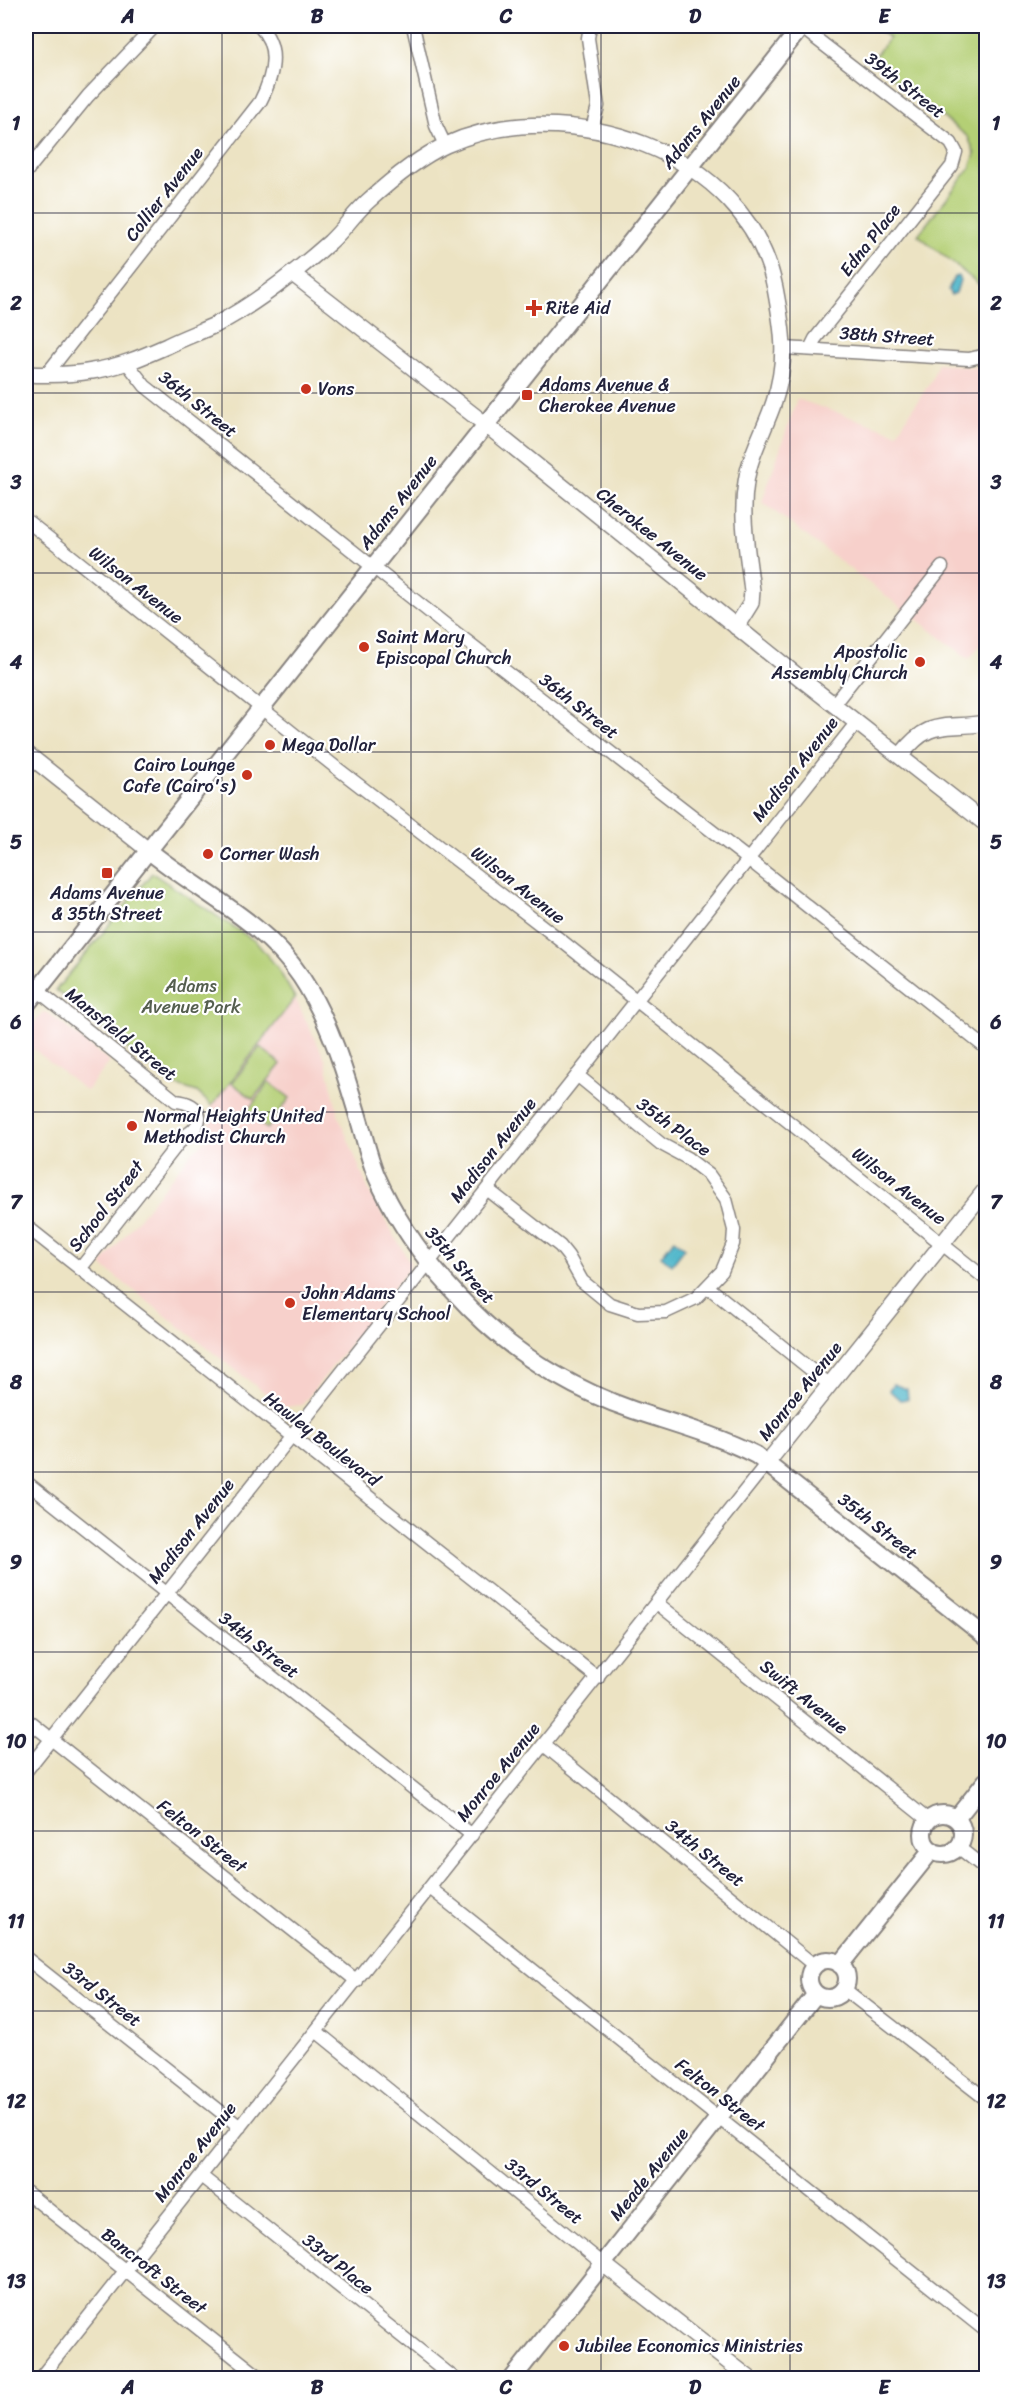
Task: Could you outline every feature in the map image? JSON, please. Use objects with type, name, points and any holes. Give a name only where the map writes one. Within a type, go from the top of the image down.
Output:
[{"type":"main road","name":"Adams Avenue","points":[[26,1005],[31,986],[148,850],[802,26]]},
{"type":"main road","name":"35th Street","points":[[148,850],[227,904],[276,947],[301,976],[333,1035],[376,1174],[396,1214],[428,1263],[486,1324],[515,1347],[564,1379],[617,1404],[712,1435],[756,1455],[987,1637]]},
{"type":"main road","points":[[956,1819],[987,1781]]},
{"type":"main road","points":[[940,1814],[947,1814],[956,1819],[963,1831],[963,1838],[958,1847],[943,1854],[932,1850],[923,1837],[923,1830],[928,1820],[940,1814]]},
{"type":"main road","points":[[840,1965],[932,1850]]},
{"type":"main road","points":[[826,1961],[840,1965],[847,1977],[844,1989],[834,1997],[822,1997],[816,1994],[810,1983],[810,1976],[815,1966],[826,1961]]},
{"type":"main road","name":"Meade Avenue","points":[[513,2379],[602,2263],[816,1994]]},
{"type":"street","points":[[26,172],[88,96],[155,26]]},
{"type":"street","name":"Collier Avenue","points":[[46,375],[260,102],[269,84],[274,54],[265,32],[259,26]]},
{"type":"street","points":[[413,26],[436,126],[445,145]]},
{"type":"street","points":[[590,26],[588,38],[598,106],[592,129]]},
{"type":"street","name":"39th Street","points":[[802,26],[951,143],[956,152]]},
{"type":"street","points":[[26,374],[91,372],[127,363],[218,323],[293,274],[333,239],[366,203],[401,174],[445,145],[495,129],[533,124],[592,129],[650,147],[690,166],[730,201],[761,245],[775,285],[784,348],[782,373],[774,403],[752,457],[746,480],[743,516],[753,591],[751,603],[736,627]]},
{"type":"street","name":"Edna Place","points":[[810,349],[815,339],[952,166],[956,152]]},
{"type":"street","name":"Cherokee Avenue","points":[[293,274],[987,824]]},
{"type":"street","name":"38th Street","points":[[784,348],[969,359],[987,355]]},
{"type":"street","name":"36th Street","points":[[127,363],[145,386],[372,567],[987,1048]]},
{"type":"street","name":"Wilson Avenue","points":[[26,520],[987,1279]]},
{"type":"street","points":[[834,704],[942,567]]},
{"type":"street","name":"Madison Avenue","points":[[26,1771],[857,722]]},
{"type":"street","points":[[901,755],[919,734],[933,728],[987,723]]},
{"type":"street","name":"35th Street","points":[[26,753],[148,850]]},
{"type":"street","name":"Mansfield Street","points":[[31,986],[176,1101],[191,1105],[196,1109]]},
{"type":"street","name":"35th Place","points":[[487,1189],[560,1246],[582,1281],[610,1304],[638,1313],[666,1312],[696,1298],[722,1270],[733,1244],[734,1230],[726,1199],[709,1175],[687,1158],[661,1144],[577,1075]]},
{"type":"street","name":"School Street","points":[[80,1269],[184,1136],[193,1131],[199,1122],[196,1109]]},
{"type":"street","name":"Monroe Avenue","points":[[40,2379],[987,1189]]},
{"type":"street","name":"Hawley Boulevard","points":[[26,1226],[290,1437],[598,1678]]},
{"type":"street","points":[[708,1287],[830,1385]]},
{"type":"street","name":"34th Street","points":[[26,1482],[472,1835]]},
{"type":"street","name":"Swift Avenue","points":[[657,1603],[928,1820]]},
{"type":"street","name":"Felton Street","points":[[26,1719],[357,1981]]},
{"type":"street","name":"34th Street","points":[[544,1745],[815,1966]]},
{"type":"street","points":[[958,1847],[987,1869]]},
{"type":"street","name":"Felton Street","points":[[430,1888],[987,2331]]},
{"type":"street","name":"33rd Street","points":[[26,1958],[240,2127]]},
{"type":"street","points":[[844,1989],[987,2099]]},
{"type":"street","name":"33rd Street","points":[[316,2031],[602,2263],[750,2379]]},
{"type":"street","name":"33rd Place","points":[[201,2176],[454,2379]]},
{"type":"street","name":"Bancroft Street","points":[[26,2192],[261,2379]]},
{"type":"shaded area","points":[[938,363],[978,368],[986,366],[986,638],[969,659],[762,502],[797,399],[897,433],[932,379]]},
{"type":"shaded area","points":[[295,998],[325,1059],[339,1117],[368,1189],[410,1263],[407,1271],[302,1405],[283,1407],[101,1265],[193,1151],[209,1135],[212,1106]]},
{"type":"shaded area","points":[[43,1012],[48,1013],[110,1062],[86,1091],[26,1043],[26,1034]]},
{"type":"green space","points":[[873,26],[986,26],[986,290],[918,235],[970,168],[975,154],[968,137],[871,61],[889,38]]},
{"type":"green space","name":"Adams Avenue Park","points":[[152,873],[256,942],[277,967],[295,998],[212,1106],[197,1092],[169,1083],[56,990]]},
{"type":"green space","points":[[260,1047],[281,1064],[253,1099],[232,1083]]},
{"type":"green space","points":[[269,1082],[290,1098],[267,1129],[246,1113]]},
{"type":"water","points":[[958,276],[960,280],[956,293],[951,295],[948,290],[954,277]]},
{"type":"water","points":[[674,1239],[685,1248],[672,1265],[661,1256]]},
{"type":"water","points":[[893,1384],[907,1389],[908,1399],[900,1400],[889,1390]]},
{"type":"place","name":"Rite Aid","points":[[534,308]]},
{"type":"place","name":"Vons","points":[[306,389]]},
{"type":"place","name":"Adams Avenue & Cherokee Avenue","points":[[527,395]]},
{"type":"place","name":"Saint Mary Episcopal Church","points":[[364,647]]},
{"type":"place","name":"Apostolic Assembly Church","points":[[920,662]]},
{"type":"place","name":"Mega Dollar","points":[[270,745]]},
{"type":"place","name":"Cairo Lounge Cafe (Cairo's)","points":[[247,775]]},
{"type":"place","name":"Corner Wash","points":[[208,854]]},
{"type":"place","name":"Adams Avenue & 35th Street","points":[[107,873]]},
{"type":"place","name":"Normal Heights United Methodist Church","points":[[132,1126]]},
{"type":"place","name":"John Adams Elementary School","points":[[290,1303]]},
{"type":"place","name":"Jubilee Economics Ministries","points":[[564,2346]]}]
